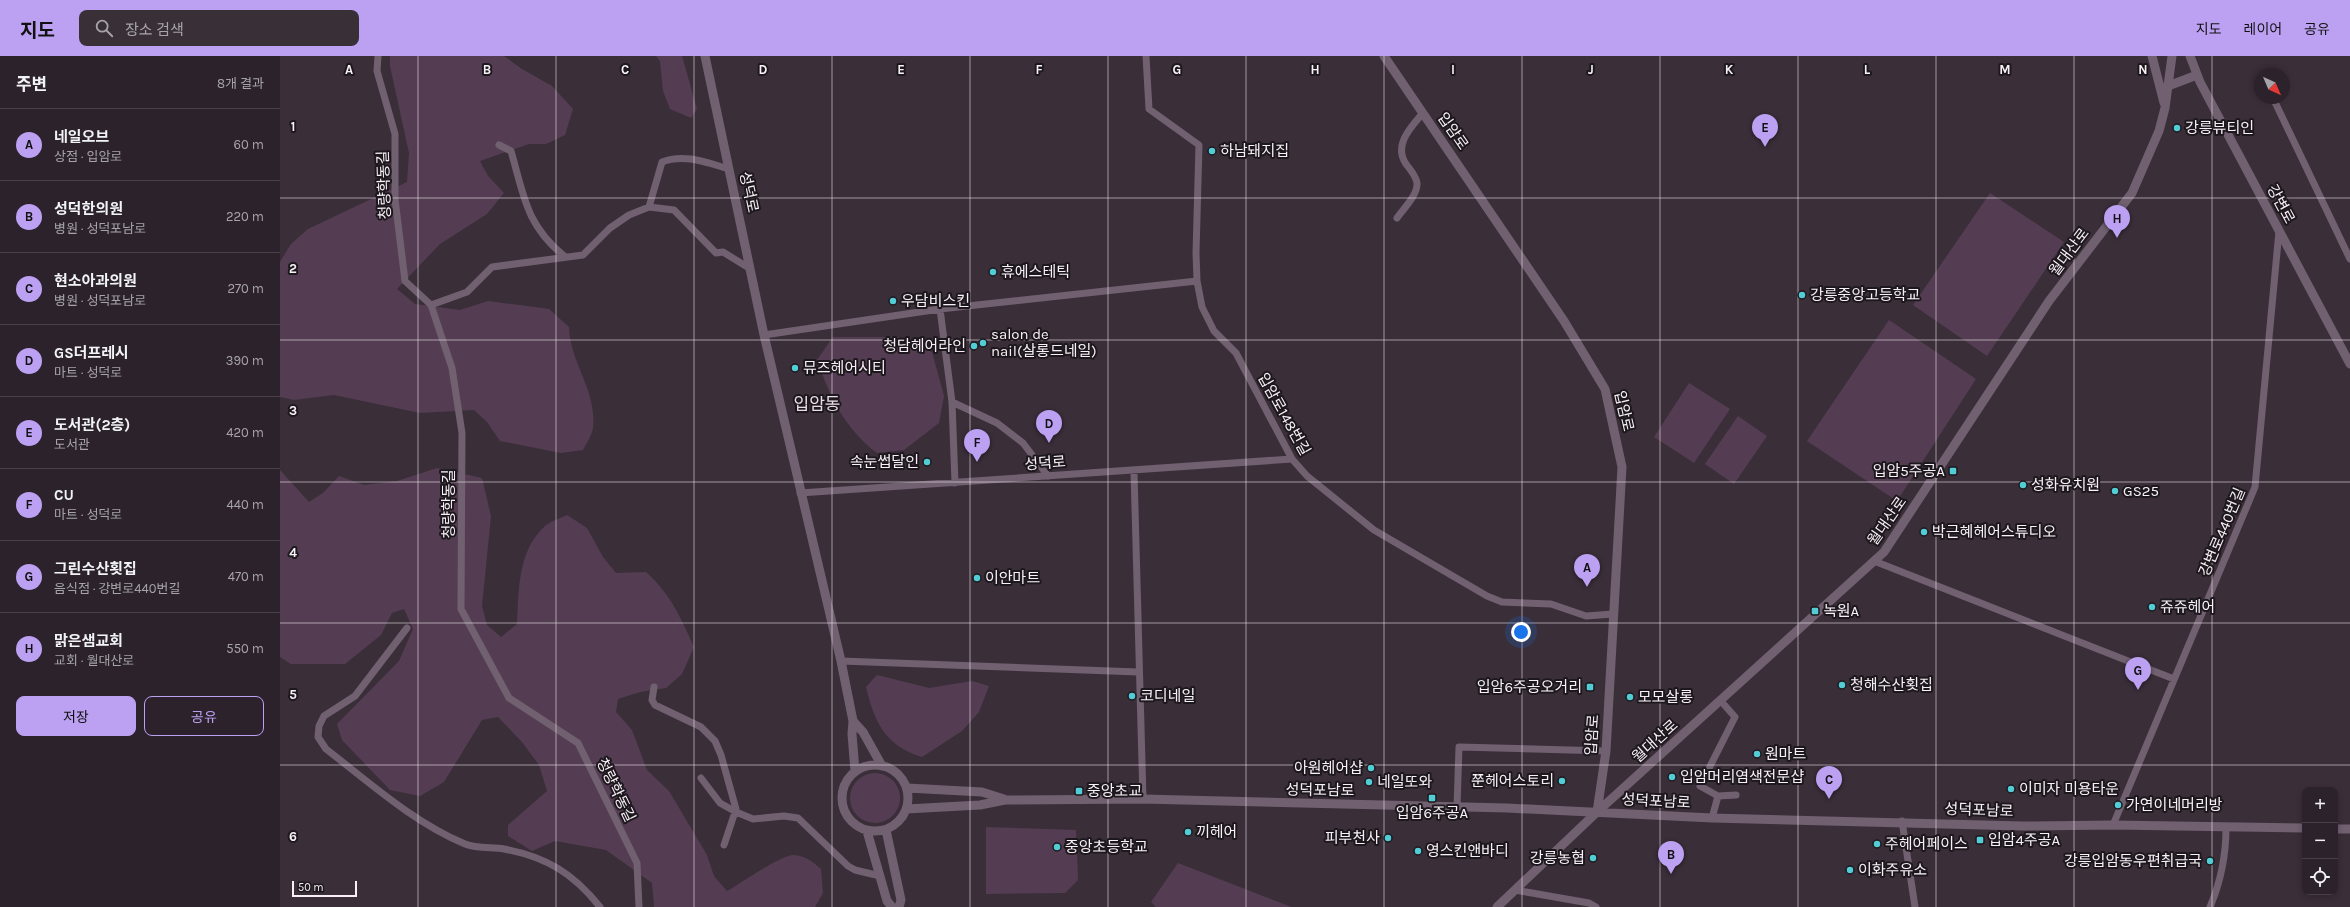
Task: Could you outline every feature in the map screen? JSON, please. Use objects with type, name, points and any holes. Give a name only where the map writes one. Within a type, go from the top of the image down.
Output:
[{"type":"street","name":"청량학동길","points":[[378,56],[378,70],[395,134],[395,199],[404,281],[431,305],[452,368],[462,433],[461,609],[509,698],[578,743],[637,863],[639,907]]},
{"type":"street","name":"성덕로","points":[[705,56],[749,268],[800,493],[841,661],[853,721],[852,734],[855,771]]},
{"type":"street","name":"입암로148번길","points":[[1146,56],[1149,109],[1199,145],[1197,281],[1202,307],[1214,331],[1236,353],[1292,459],[1307,476],[1374,530],[1487,596],[1502,602],[1551,604],[1586,616],[1612,614]]},
{"type":"street","name":"입암로","points":[[1384,56],[1560,315],[1605,389],[1622,467],[1612,614],[1606,751],[1597,812]]},
{"type":"street","points":[[2152,56],[2165,108]]},
{"type":"street","name":"월대산로","points":[[1497,907],[1597,812],[1884,552],[2049,301],[2132,193],[2152,150],[2165,108],[2172,56]]},
{"type":"street","name":"강변로","points":[[2190,56],[2197,75],[2350,364]]},
{"type":"street","points":[[2168,86],[2197,75]]},
{"type":"street","points":[[2275,104],[2350,259]]},
{"type":"street","points":[[1397,218],[1416,190],[1417,183],[1402,159],[1403,142],[1408,131],[1423,113]]},
{"type":"street","points":[[499,145],[511,151],[527,208],[533,221],[548,242],[564,256]]},
{"type":"street","points":[[649,207],[662,162],[668,160],[694,159],[729,169]]},
{"type":"street","points":[[431,305],[467,292],[492,267],[564,256],[583,255],[610,228],[629,215],[649,207],[674,210],[716,253],[724,252],[749,268]]},
{"type":"street","name":"강변로440번길","points":[[2113,824],[2255,487],[2279,231]]},
{"type":"street","points":[[764,334],[940,309],[1197,281]]},
{"type":"street","points":[[940,309],[952,402],[955,483]]},
{"type":"street","points":[[952,402],[997,423],[1023,443],[1048,476]]},
{"type":"street","name":"성덕로","points":[[800,493],[1048,476],[1134,472],[1292,459]]},
{"type":"street","points":[[1134,472],[1138,672],[1143,799]]},
{"type":"street","points":[[1874,561],[2174,678]]},
{"type":"street","points":[[407,628],[355,696],[324,716],[319,726],[318,737],[326,749],[401,807],[467,845],[506,850],[555,865],[583,886],[600,907]]},
{"type":"street","points":[[841,661],[1138,672]]},
{"type":"street","points":[[654,687],[652,700],[655,705],[701,727],[715,741],[727,772],[736,812],[724,845]]},
{"type":"street","points":[[1720,700],[1735,717],[1700,786],[1718,796],[1736,795]]},
{"type":"street","points":[[853,721],[863,732],[882,766]]},
{"type":"street","points":[[1457,807],[1459,747],[1606,751]]},
{"type":"street","points":[[868,765],[882,766],[893,770],[901,778],[907,788],[908,799],[906,810],[899,822],[886,830],[866,831],[855,826],[846,817],[841,805],[844,786],[855,771],[868,765]]},
{"type":"street","points":[[702,778],[720,803],[736,812],[754,819],[784,816],[798,818],[848,866],[855,870],[880,876]]},
{"type":"street","points":[[907,788],[982,792],[1005,800]]},
{"type":"street","points":[[1712,818],[1718,796]]},
{"type":"street","name":"성덕포남로","points":[[1005,800],[1143,799],[1457,807],[1712,818],[1902,821],[2023,826],[2113,824],[2226,828],[2302,828]]},
{"type":"street","points":[[906,810],[980,805],[1005,800]]},
{"type":"street","points":[[1902,821],[1915,907]]},
{"type":"street","points":[[2210,907],[2220,884],[2226,848],[2226,828]]},
{"type":"street","points":[[2338,828],[2350,829]]},
{"type":"street","points":[[886,830],[901,900],[899,907]]},
{"type":"street","points":[[866,831],[888,900],[892,907]]},
{"type":"street","points":[[1515,890],[1589,903],[1596,907]]},
{"type":"shaded area","points":[[390,56],[504,56],[522,69],[552,86],[573,109],[565,135],[546,144],[529,144],[480,161],[488,176],[504,193],[487,214],[440,244],[397,289],[415,304],[460,310],[488,301],[549,309],[569,327],[570,340],[591,401],[593,428],[583,450],[561,453],[500,441],[487,422],[474,410],[420,413],[334,395],[294,400],[280,397],[280,262],[291,244],[308,229],[407,182],[409,153],[390,66]]},
{"type":"shaded area","points":[[656,56],[682,56],[697,109],[691,118],[670,109],[663,91],[660,61]]},
{"type":"shaded area","points":[[1990,193],[2064,242],[1987,356],[1913,305]]},
{"type":"shaded area","points":[[1889,320],[1976,379],[1897,501],[1807,441]]},
{"type":"shaded area","points":[[833,337],[898,337],[932,352],[944,396],[939,423],[904,450],[877,453],[856,434],[847,423],[833,399],[822,374],[817,360]]},
{"type":"shaded area","points":[[1689,383],[1730,409],[1694,463],[1654,437]]},
{"type":"shaded area","points":[[1738,416],[1767,436],[1734,484],[1705,464]]},
{"type":"shaded area","points":[[437,468],[482,478],[491,516],[482,606],[487,625],[501,637],[517,624],[521,572],[524,559],[529,548],[536,536],[545,526],[567,515],[587,528],[603,557],[616,573],[646,572],[662,589],[674,606],[694,647],[682,674],[666,688],[640,692],[618,699],[616,712],[632,730],[647,770],[669,791],[707,855],[714,876],[727,891],[781,859],[794,855],[809,860],[821,869],[823,893],[815,907],[654,907],[652,883],[606,850],[555,841],[532,851],[508,836],[508,825],[547,791],[539,765],[522,742],[498,717],[482,720],[444,782],[420,796],[390,790],[342,740],[337,724],[399,661],[413,629],[404,609],[392,613],[381,635],[345,664],[291,664],[280,657],[280,470],[309,502],[323,493],[339,476],[364,485],[397,481]]},
{"type":"shaded area","points":[[877,675],[929,688],[972,681],[989,686],[979,712],[962,731],[922,757],[909,752],[890,739],[877,721],[866,687]]},
{"type":"shaded area","points":[[875,773],[884,775],[893,780],[898,789],[900,798],[898,807],[893,816],[884,821],[875,823],[866,821],[857,816],[852,807],[850,798],[852,789],[857,780],[866,775]]},
{"type":"shaded area","points":[[986,827],[1076,830],[1078,880],[1065,893],[986,894]]},
{"type":"shaded area","points":[[1178,863],[1291,907],[1156,907],[1151,902]]},
{"type":"place","name":"강릉뷰티인","points":[[2177,128]]},
{"type":"place","name":"도서관(2층)","points":[[1765,147]]},
{"type":"place","name":"하남돼지집","points":[[1212,151]]},
{"type":"place","name":"맑은샘교회","points":[[2117,238]]},
{"type":"place","name":"휴에스테틱","points":[[993,272]]},
{"type":"place","name":"강릉중앙고등학교","points":[[1802,295]]},
{"type":"place","name":"우담비스킨","points":[[893,301]]},
{"type":"place","name":"salon de nail(살롱드네일)","points":[[983,343]]},
{"type":"place","name":"청담헤어라인","points":[[974,346]]},
{"type":"place","name":"뮤즈헤어시티","points":[[795,368]]},
{"type":"place","name":"GS더프레시","points":[[1049,443]]},
{"type":"place","name":"속눈썹달인","points":[[927,462]]},
{"type":"place","name":"CU","points":[[977,462]]},
{"type":"place","name":"입암5주공A","points":[[1953,471]]},
{"type":"place","name":"성화유치원","points":[[2023,485]]},
{"type":"place","name":"GS25","points":[[2115,491]]},
{"type":"place","name":"박근혜헤어스튜디오","points":[[1924,532]]},
{"type":"place","name":"이안마트","points":[[977,578]]},
{"type":"place","name":"네일오브","points":[[1587,587]]},
{"type":"place","name":"쥬쥬헤어","points":[[2152,607]]},
{"type":"place","name":"녹원A","points":[[1815,611]]},
{"type":"place","name":"청해수산횟집","points":[[1842,685]]},
{"type":"place","name":"입암6주공오거리","points":[[1590,687]]},
{"type":"place","name":"그린수산횟집","points":[[2138,690]]},
{"type":"place","name":"코디네일","points":[[1132,696]]},
{"type":"place","name":"모모살롱","points":[[1630,697]]},
{"type":"place","name":"원마트","points":[[1757,754]]},
{"type":"place","name":"아원헤어샵","points":[[1371,768]]},
{"type":"place","name":"입암머리염색전문샵","points":[[1672,777]]},
{"type":"place","name":"쭌헤어스토리","points":[[1562,781]]},
{"type":"place","name":"네일또와","points":[[1369,782]]},
{"type":"place","name":"이미자 미용타운","points":[[2011,789]]},
{"type":"place","name":"중앙초교","points":[[1079,791]]},
{"type":"place","name":"입암6주공A","points":[[1432,798]]},
{"type":"place","name":"현소아과의원","points":[[1829,799]]},
{"type":"place","name":"가연이네머리방","points":[[2118,805]]},
{"type":"place","name":"끼헤어","points":[[1188,832]]},
{"type":"place","name":"피부천사","points":[[1388,838]]},
{"type":"place","name":"입암4주공A","points":[[1980,840]]},
{"type":"place","name":"주헤어페이스","points":[[1877,844]]},
{"type":"place","name":"중앙초등학교","points":[[1057,847]]},
{"type":"place","name":"영스킨앤바디","points":[[1418,851]]},
{"type":"place","name":"강릉농협","points":[[1593,858]]},
{"type":"place","name":"강릉입암동우편취급국","points":[[2210,861]]},
{"type":"place","name":"이화주유소","points":[[1850,870]]},
{"type":"place","name":"성덕한의원","points":[[1671,874]]},
{"type":"district","name":"입암동","points":[[817,404]]}]
